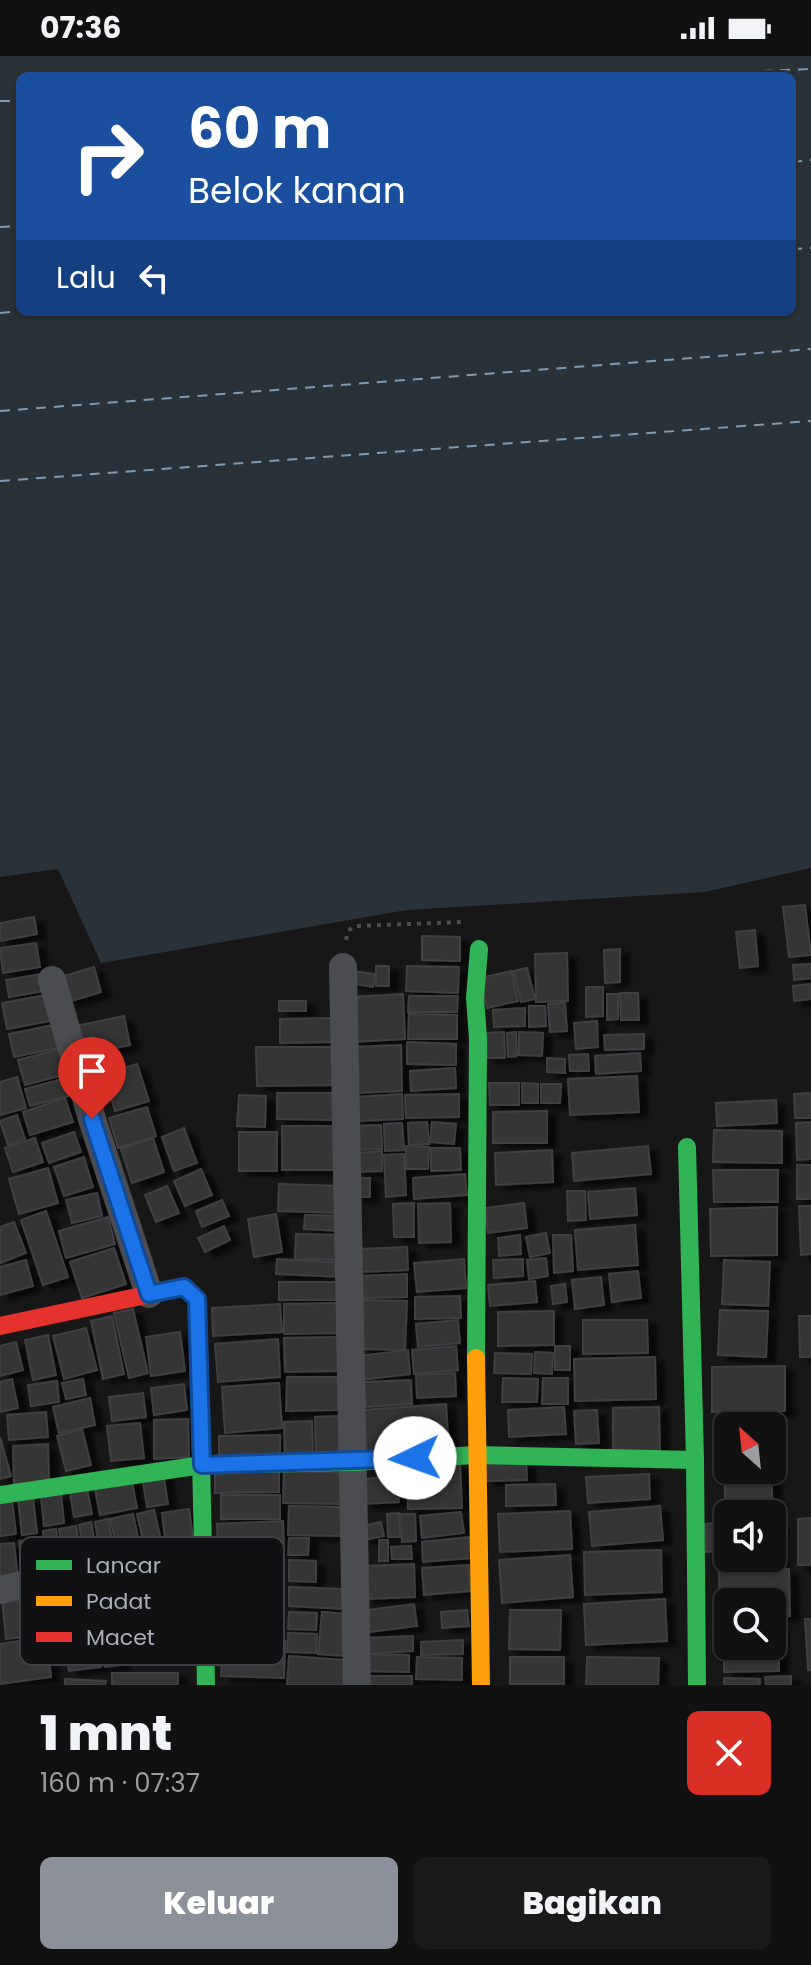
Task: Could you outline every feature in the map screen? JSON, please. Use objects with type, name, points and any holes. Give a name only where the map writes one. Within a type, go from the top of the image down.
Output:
[{"type":"street","points":[[479,949],[475,998],[478,1038],[476,1455],[481,1685]]},
{"type":"street","points":[[343,967],[357,1685]]},
{"type":"street","points":[[52,980],[92,1119],[149,1294]]},
{"type":"street","points":[[687,1147],[697,1685]]},
{"type":"street","points":[[0,1326],[184,1287],[197,1299],[204,1537]]},
{"type":"street","points":[[0,1495],[202,1465],[354,1462],[476,1455],[695,1460]]},
{"type":"street","points":[[0,1590],[20,1585]]},
{"type":"street","points":[[206,1665],[206,1685]]},
{"type":"path","points":[[343,967],[348,931],[354,926],[474,922],[480,928],[479,949]]},
{"type":"shaded area","points":[[0,56],[811,56],[811,868],[705,892],[407,910],[101,963],[58,869],[0,877]]},
{"type":"building","points":[[805,905],[811,955],[789,957],[783,907]]},
{"type":"building","points":[[34,917],[37,934],[0,941],[0,923]]},
{"type":"building","points":[[755,930],[758,966],[740,968],[736,932]]},
{"type":"building","points":[[422,936],[460,937],[460,961],[422,960]]},
{"type":"building","points":[[36,943],[40,967],[3,973],[0,948]]},
{"type":"building","points":[[620,949],[620,982],[605,983],[604,950]]},
{"type":"building","points":[[567,953],[568,1001],[536,1002],[535,954]]},
{"type":"building","points":[[811,964],[811,978],[794,980],[793,965]]},
{"type":"building","points":[[376,966],[389,966],[389,986],[376,986]]},
{"type":"building","points":[[407,966],[459,967],[458,993],[406,991]]},
{"type":"building","points":[[94,967],[101,992],[68,1002],[61,977]]},
{"type":"building","points":[[527,968],[535,999],[521,1002],[513,971]]},
{"type":"building","points":[[346,970],[375,974],[373,987],[344,982]]},
{"type":"building","points":[[511,971],[518,1001],[487,1008],[480,978]]},
{"type":"building","points":[[42,974],[44,991],[9,997],[6,980]]},
{"type":"building","points":[[811,984],[811,999],[794,1001],[793,986]]},
{"type":"building","points":[[586,987],[603,987],[603,1016],[586,1017]]},
{"type":"building","points":[[620,993],[638,993],[639,1020],[621,1020]]},
{"type":"building","points":[[403,994],[405,1039],[352,1042],[350,997]]},
{"type":"building","points":[[607,994],[618,994],[618,1019],[607,1020]]},
{"type":"building","points":[[46,995],[50,1021],[7,1029],[2,1003]]},
{"type":"building","points":[[409,996],[458,996],[457,1012],[408,1012]]},
{"type":"building","points":[[279,1001],[306,1001],[306,1011],[279,1011]]},
{"type":"building","points":[[565,1003],[567,1031],[550,1032],[548,1004]]},
{"type":"building","points":[[529,1006],[545,1006],[546,1026],[529,1027]]},
{"type":"building","points":[[525,1008],[525,1026],[494,1027],[493,1010]]},
{"type":"building","points":[[409,1014],[457,1015],[457,1039],[408,1039]]},
{"type":"building","points":[[124,1016],[130,1045],[82,1055],[76,1026]]},
{"type":"building","points":[[336,1018],[336,1042],[280,1043],[280,1019]]},
{"type":"building","points":[[597,1021],[598,1047],[576,1049],[574,1023]]},
{"type":"building","points":[[58,1024],[63,1047],[14,1057],[9,1034]]},
{"type":"building","points":[[504,1032],[505,1058],[487,1058],[486,1033]]},
{"type":"building","points":[[516,1032],[517,1056],[508,1057],[507,1033]]},
{"type":"building","points":[[519,1032],[543,1033],[542,1056],[519,1055]]},
{"type":"building","points":[[644,1034],[644,1049],[605,1050],[604,1035]]},
{"type":"building","points":[[407,1042],[456,1044],[456,1065],[407,1064]]},
{"type":"building","points":[[401,1045],[402,1091],[354,1093],[352,1047]]},
{"type":"building","points":[[256,1047],[339,1047],[339,1085],[257,1086]]},
{"type":"building","points":[[61,1049],[67,1074],[25,1085],[18,1060]]},
{"type":"building","points":[[640,1053],[641,1071],[596,1074],[595,1056]]},
{"type":"building","points":[[588,1054],[589,1071],[570,1071],[569,1055]]},
{"type":"building","points":[[547,1058],[565,1059],[565,1073],[547,1072]]},
{"type":"building","points":[[137,1064],[149,1101],[115,1111],[104,1074]]},
{"type":"building","points":[[455,1068],[456,1088],[411,1091],[410,1071]]},
{"type":"building","points":[[637,1076],[639,1112],[570,1115],[568,1079]]},
{"type":"building","points":[[17,1077],[26,1108],[0,1115],[0,1082]]},
{"type":"building","points":[[63,1079],[68,1096],[30,1106],[25,1089]]},
{"type":"building","points":[[489,1083],[519,1083],[519,1105],[490,1105]]},
{"type":"building","points":[[522,1083],[538,1084],[538,1103],[522,1103]]},
{"type":"building","points":[[541,1084],[561,1084],[560,1103],[541,1103]]},
{"type":"building","points":[[277,1093],[334,1093],[334,1120],[277,1119]]},
{"type":"building","points":[[811,1093],[811,1118],[795,1118],[794,1094]]},
{"type":"building","points":[[402,1094],[403,1119],[358,1121],[357,1097]]},
{"type":"building","points":[[459,1094],[459,1117],[406,1118],[405,1095]]},
{"type":"building","points":[[239,1095],[266,1096],[265,1127],[237,1126]]},
{"type":"building","points":[[65,1098],[73,1122],[30,1135],[23,1112]]},
{"type":"building","points":[[776,1100],[777,1123],[717,1126],[716,1103]]},
{"type":"building","points":[[147,1107],[156,1136],[118,1148],[109,1118]]},
{"type":"building","points":[[547,1111],[547,1143],[493,1143],[493,1112]]},
{"type":"building","points":[[17,1115],[25,1139],[8,1145],[0,1121]]},
{"type":"building","points":[[427,1122],[429,1144],[409,1145],[408,1123]]},
{"type":"building","points":[[432,1122],[456,1124],[454,1144],[430,1142]]},
{"type":"building","points":[[811,1122],[811,1159],[797,1160],[796,1123]]},
{"type":"building","points":[[402,1123],[404,1150],[385,1151],[384,1124]]},
{"type":"building","points":[[381,1125],[382,1149],[356,1150],[355,1126]]},
{"type":"building","points":[[282,1126],[343,1126],[343,1170],[282,1170]]},
{"type":"building","points":[[184,1128],[197,1163],[174,1171],[162,1137]]},
{"type":"building","points":[[714,1130],[782,1131],[782,1163],[713,1162]]},
{"type":"building","points":[[74,1132],[81,1152],[49,1163],[42,1143]]},
{"type":"building","points":[[239,1132],[277,1132],[277,1171],[239,1171]]},
{"type":"building","points":[[35,1138],[43,1162],[13,1172],[5,1148]]},
{"type":"building","points":[[153,1138],[164,1172],[132,1183],[121,1149]]},
{"type":"building","points":[[406,1146],[429,1147],[428,1169],[406,1169]]},
{"type":"building","points":[[648,1146],[651,1174],[574,1181],[572,1153]]},
{"type":"building","points":[[431,1148],[460,1148],[461,1170],[431,1171]]},
{"type":"building","points":[[552,1150],[553,1182],[496,1185],[495,1153]]},
{"type":"building","points":[[382,1151],[382,1171],[356,1172],[355,1153]]},
{"type":"building","points":[[404,1154],[406,1195],[386,1197],[384,1155]]},
{"type":"building","points":[[84,1157],[93,1187],[64,1196],[54,1167]]},
{"type":"building","points":[[797,1165],[811,1165],[811,1199],[797,1199]]},
{"type":"building","points":[[48,1168],[58,1203],[19,1214],[9,1179]]},
{"type":"building","points":[[201,1169],[212,1195],[185,1206],[174,1181]]},
{"type":"building","points":[[713,1170],[778,1170],[778,1202],[714,1202]]},
{"type":"building","points":[[465,1174],[467,1195],[414,1199],[413,1178]]},
{"type":"building","points":[[355,1178],[370,1178],[370,1197],[354,1197]]},
{"type":"building","points":[[279,1184],[341,1186],[340,1213],[278,1211]]},
{"type":"building","points":[[167,1186],[179,1213],[156,1222],[145,1195]]},
{"type":"building","points":[[635,1188],[637,1215],[590,1219],[588,1192]]},
{"type":"building","points":[[567,1191],[585,1191],[586,1220],[568,1221]]},
{"type":"building","points":[[97,1193],[102,1216],[72,1223],[66,1200]]},
{"type":"building","points":[[222,1200],[229,1216],[202,1227],[196,1211]]},
{"type":"building","points":[[414,1203],[414,1237],[394,1237],[393,1204]]},
{"type":"building","points":[[450,1203],[451,1242],[419,1243],[418,1204]]},
{"type":"building","points":[[524,1203],[527,1228],[488,1233],[485,1208]]},
{"type":"building","points":[[799,1206],[811,1206],[811,1254],[801,1255]]},
{"type":"building","points":[[777,1207],[777,1255],[711,1256],[710,1209]]},
{"type":"building","points":[[46,1211],[68,1277],[43,1285],[21,1220]]},
{"type":"building","points":[[276,1214],[282,1252],[254,1257],[248,1219]]},
{"type":"building","points":[[305,1215],[342,1216],[342,1231],[304,1229]]},
{"type":"building","points":[[108,1217],[115,1244],[66,1258],[59,1231]]},
{"type":"building","points":[[14,1222],[26,1253],[0,1263],[0,1227]]},
{"type":"building","points":[[635,1225],[638,1265],[578,1270],[575,1230]]},
{"type":"building","points":[[224,1226],[230,1240],[205,1252],[198,1238]]},
{"type":"building","points":[[546,1233],[550,1253],[530,1257],[526,1237]]},
{"type":"building","points":[[296,1234],[342,1235],[341,1260],[295,1259]]},
{"type":"building","points":[[520,1235],[521,1254],[499,1256],[498,1238]]},
{"type":"building","points":[[553,1235],[571,1235],[573,1271],[554,1273]]},
{"type":"building","points":[[407,1247],[408,1270],[360,1272],[360,1249]]},
{"type":"building","points":[[114,1248],[126,1284],[82,1298],[70,1262]]},
{"type":"building","points":[[546,1258],[548,1276],[529,1279],[527,1260]]},
{"type":"building","points":[[277,1259],[345,1263],[344,1277],[276,1274]]},
{"type":"building","points":[[464,1259],[466,1288],[417,1292],[414,1263]]},
{"type":"building","points":[[523,1259],[523,1276],[494,1278],[493,1260]]},
{"type":"building","points":[[26,1260],[33,1286],[0,1295],[0,1267]]},
{"type":"building","points":[[724,1260],[770,1262],[768,1306],[722,1304]]},
{"type":"building","points":[[638,1271],[641,1298],[612,1302],[609,1274]]},
{"type":"building","points":[[407,1274],[407,1297],[362,1298],[361,1276]]},
{"type":"building","points":[[601,1277],[604,1305],[575,1309],[572,1280]]},
{"type":"building","points":[[535,1281],[537,1302],[490,1306],[488,1285]]},
{"type":"building","points":[[279,1282],[343,1282],[343,1300],[279,1300]]},
{"type":"building","points":[[565,1284],[567,1302],[553,1304],[551,1286]]},
{"type":"building","points":[[460,1296],[461,1318],[415,1319],[415,1297]]},
{"type":"building","points":[[363,1300],[407,1301],[405,1350],[361,1349]]},
{"type":"building","points":[[342,1303],[342,1333],[284,1334],[284,1304]]},
{"type":"building","points":[[280,1304],[282,1332],[213,1336],[212,1308]]},
{"type":"building","points":[[133,1309],[148,1373],[129,1378],[114,1313]]},
{"type":"building","points":[[720,1310],[768,1311],[766,1357],[718,1355]]},
{"type":"building","points":[[554,1311],[554,1345],[498,1346],[498,1312]]},
{"type":"building","points":[[112,1316],[124,1374],[103,1379],[91,1321]]},
{"type":"building","points":[[799,1316],[811,1316],[811,1357],[800,1357]]},
{"type":"building","points":[[458,1320],[460,1343],[418,1347],[416,1324]]},
{"type":"building","points":[[583,1320],[647,1320],[648,1353],[583,1354]]},
{"type":"building","points":[[86,1328],[97,1370],[64,1379],[53,1336]]},
{"type":"building","points":[[180,1332],[185,1371],[151,1376],[146,1337]]},
{"type":"building","points":[[48,1335],[56,1375],[33,1380],[25,1340]]},
{"type":"building","points":[[339,1337],[339,1371],[285,1372],[284,1338]]},
{"type":"building","points":[[278,1339],[280,1377],[218,1382],[215,1344]]},
{"type":"building","points":[[16,1342],[23,1370],[0,1376],[0,1346]]},
{"type":"building","points":[[456,1346],[458,1370],[414,1374],[412,1350]]},
{"type":"building","points":[[555,1346],[570,1346],[570,1370],[555,1370]]},
{"type":"building","points":[[408,1350],[410,1374],[361,1380],[358,1356]]},
{"type":"building","points":[[535,1352],[553,1353],[552,1374],[534,1373]]},
{"type":"building","points":[[495,1353],[532,1354],[531,1374],[494,1373]]},
{"type":"building","points":[[655,1357],[656,1399],[575,1401],[574,1359]]},
{"type":"building","points":[[785,1366],[785,1411],[712,1412],[712,1367]]},
{"type":"building","points":[[455,1373],[456,1396],[417,1398],[416,1375]]},
{"type":"building","points":[[287,1377],[338,1377],[338,1410],[286,1411]]},
{"type":"building","points":[[503,1378],[538,1379],[537,1402],[502,1402]]},
{"type":"building","points":[[543,1378],[568,1378],[568,1404],[542,1404]]},
{"type":"building","points":[[12,1379],[18,1408],[0,1412],[0,1382]]},
{"type":"building","points":[[83,1379],[86,1395],[66,1399],[62,1383]]},
{"type":"building","points":[[411,1380],[412,1404],[366,1407],[364,1382]]},
{"type":"building","points":[[57,1381],[59,1402],[31,1406],[28,1385]]},
{"type":"building","points":[[279,1383],[282,1428],[225,1433],[222,1387]]},
{"type":"building","points":[[184,1384],[187,1410],[154,1415],[151,1388]]},
{"type":"building","points":[[143,1393],[146,1417],[112,1421],[109,1397]]},
{"type":"building","points":[[90,1398],[95,1425],[59,1433],[53,1407]]},
{"type":"building","points":[[446,1404],[449,1453],[365,1459],[362,1410]]},
{"type":"building","points":[[564,1407],[566,1434],[509,1437],[508,1410]]},
{"type":"building","points":[[659,1407],[660,1453],[613,1454],[613,1408]]},
{"type":"building","points":[[597,1410],[599,1443],[576,1444],[574,1411]]},
{"type":"building","points":[[46,1412],[48,1437],[9,1440],[7,1415]]},
{"type":"building","points":[[339,1416],[340,1457],[316,1457],[315,1417]]},
{"type":"building","points":[[188,1419],[189,1457],[154,1459],[154,1420]]},
{"type":"building","points":[[312,1421],[313,1454],[285,1456],[284,1422]]},
{"type":"building","points":[[140,1423],[144,1458],[111,1461],[107,1426]]},
{"type":"building","points":[[82,1429],[91,1465],[66,1471],[57,1436]]},
{"type":"building","points":[[280,1435],[280,1459],[219,1460],[219,1436]]},
{"type":"building","points":[[0,1437],[11,1476],[0,1479]]},
{"type":"building","points":[[48,1444],[49,1483],[14,1484],[13,1446]]},
{"type":"building","points":[[526,1462],[527,1480],[486,1481],[485,1464]]},
{"type":"building","points":[[460,1464],[462,1508],[408,1509],[407,1466]]},
{"type":"building","points":[[279,1467],[279,1492],[215,1493],[215,1468]]},
{"type":"building","points":[[284,1471],[347,1473],[346,1504],[283,1503]]},
{"type":"building","points":[[163,1472],[168,1504],[147,1507],[142,1475]]},
{"type":"building","points":[[649,1474],[650,1499],[588,1503],[586,1477]]},
{"type":"building","points":[[131,1477],[137,1508],[100,1515],[94,1484]]},
{"type":"building","points":[[397,1477],[399,1502],[363,1504],[361,1479]]},
{"type":"building","points":[[555,1484],[556,1505],[506,1506],[506,1485]]},
{"type":"building","points":[[724,1484],[772,1484],[772,1500],[725,1500]]},
{"type":"building","points":[[87,1489],[92,1514],[74,1517],[70,1492]]},
{"type":"building","points":[[61,1494],[64,1523],[44,1526],[41,1497]]},
{"type":"building","points":[[221,1495],[280,1495],[280,1519],[221,1519]]},
{"type":"building","points":[[33,1497],[37,1533],[22,1535],[18,1499]]},
{"type":"building","points":[[12,1499],[16,1534],[0,1536],[0,1501]]},
{"type":"building","points":[[289,1506],[345,1507],[344,1536],[288,1535]]},
{"type":"building","points":[[660,1506],[663,1540],[592,1546],[589,1512]]},
{"type":"building","points":[[189,1509],[193,1537],[165,1537],[162,1513]]},
{"type":"building","points":[[154,1510],[160,1537],[142,1537],[137,1514]]},
{"type":"building","points":[[570,1511],[572,1549],[500,1552],[498,1514]]},
{"type":"building","points":[[461,1512],[464,1533],[422,1538],[420,1516]]},
{"type":"building","points":[[399,1513],[400,1537],[388,1537],[387,1514]]},
{"type":"building","points":[[133,1514],[138,1537],[114,1537],[110,1519]]},
{"type":"building","points":[[401,1514],[415,1514],[416,1541],[402,1542]]},
{"type":"building","points":[[811,1518],[811,1565],[798,1565],[798,1519]]},
{"type":"building","points":[[108,1519],[111,1537],[98,1537],[95,1522]]},
{"type":"building","points":[[283,1521],[284,1537],[217,1537],[217,1524]]},
{"type":"building","points":[[91,1522],[94,1537],[81,1537],[79,1525]]},
{"type":"building","points":[[381,1522],[384,1536],[364,1540],[361,1526]]},
{"type":"building","points":[[714,1523],[714,1552],[706,1552],[705,1524]]},
{"type":"building","points":[[76,1526],[78,1537],[60,1537],[59,1529]]},
{"type":"building","points":[[56,1529],[57,1537],[44,1537],[43,1531]]},
{"type":"building","points":[[470,1537],[471,1558],[423,1562],[422,1542]]},
{"type":"building","points":[[289,1538],[309,1538],[308,1555],[288,1555]]},
{"type":"building","points":[[379,1540],[388,1540],[388,1561],[379,1561]]},
{"type":"building","points":[[14,1543],[18,1579],[0,1581],[0,1544]]},
{"type":"building","points":[[411,1546],[412,1559],[392,1559],[391,1547]]},
{"type":"building","points":[[661,1550],[662,1592],[585,1595],[584,1552]]},
{"type":"building","points":[[570,1555],[573,1597],[502,1603],[499,1560]]},
{"type":"building","points":[[289,1560],[316,1561],[316,1582],[289,1581]]},
{"type":"building","points":[[414,1564],[415,1597],[366,1599],[365,1566]]},
{"type":"building","points":[[469,1565],[470,1591],[424,1595],[422,1568]]},
{"type":"building","points":[[789,1569],[790,1616],[786,1616],[786,1588],[719,1588],[719,1572],[786,1572]]},
{"type":"building","points":[[289,1587],[345,1589],[344,1609],[289,1606]]},
{"type":"building","points":[[19,1597],[20,1637],[6,1639],[2,1599]]},
{"type":"building","points":[[665,1599],[667,1641],[586,1645],[584,1604]]},
{"type":"building","points":[[414,1604],[417,1626],[363,1633],[360,1611]]},
{"type":"building","points":[[467,1610],[469,1626],[442,1628],[441,1612]]},
{"type":"building","points":[[510,1610],[561,1610],[560,1650],[509,1649]]},
{"type":"building","points":[[289,1612],[317,1613],[316,1630],[288,1629]]},
{"type":"building","points":[[322,1612],[348,1614],[345,1656],[318,1654]]},
{"type":"building","points":[[805,1619],[811,1619],[811,1670],[808,1670]]},
{"type":"building","points":[[288,1633],[317,1634],[316,1653],[287,1652]]},
{"type":"building","points":[[413,1636],[413,1651],[364,1654],[363,1638]]},
{"type":"building","points":[[463,1640],[463,1654],[421,1655],[421,1642]]},
{"type":"building","points":[[20,1641],[20,1665],[50,1665],[51,1677],[0,1684],[0,1644]]},
{"type":"building","points":[[285,1641],[284,1678],[221,1676],[222,1665],[284,1665]]},
{"type":"building","points":[[361,1654],[409,1655],[409,1672],[360,1671]]},
{"type":"building","points":[[289,1656],[344,1660],[343,1685],[287,1685]]},
{"type":"building","points":[[417,1657],[462,1658],[462,1680],[416,1679]]},
{"type":"building","points":[[510,1657],[564,1657],[564,1684],[510,1684]]},
{"type":"building","points":[[587,1657],[659,1658],[658,1685],[586,1685]]},
{"type":"building","points":[[724,1660],[779,1660],[779,1671],[724,1672]]},
{"type":"building","points":[[68,1665],[101,1665],[101,1667],[69,1671]]},
{"type":"building","points":[[112,1673],[178,1673],[178,1685],[112,1685]]},
{"type":"building","points":[[364,1676],[412,1676],[412,1685],[364,1685]]},
{"type":"building","points":[[791,1676],[791,1685],[766,1685],[765,1677]]},
{"type":"building","points":[[724,1678],[760,1679],[760,1685],[724,1685]]},
{"type":"building","points":[[65,1679],[106,1681],[105,1685],[65,1685]]},
{"type":"ferry route","points":[[736,72],[811,69]]},
{"type":"ferry route","points":[[0,101],[16,101]]},
{"type":"ferry route","points":[[796,162],[811,160]]},
{"type":"ferry route","points":[[0,227],[16,226]]},
{"type":"ferry route","points":[[796,249],[811,248]]},
{"type":"ferry route","points":[[0,313],[16,311]]},
{"type":"ferry route","points":[[0,411],[811,349]]},
{"type":"ferry route","points":[[0,481],[811,421]]},
{"type":"traffic: fast","points":[[476,1358],[478,1038],[475,998],[479,949]]},
{"type":"traffic: fast","points":[[687,1147],[697,1685]]},
{"type":"traffic: fast","points":[[199,1368],[203,1537]]},
{"type":"traffic: fast","points":[[0,1495],[202,1465],[354,1462],[476,1455],[695,1460]]},
{"type":"traffic: fast","points":[[206,1665],[206,1685]]},
{"type":"traffic: slow","points":[[476,1358],[481,1685]]},
{"type":"traffic: jam","points":[[0,1326],[184,1287],[197,1299],[199,1368]]},
{"type":"route","points":[[92,1119],[149,1294],[184,1287],[197,1299],[202,1465],[415,1458]]}]
